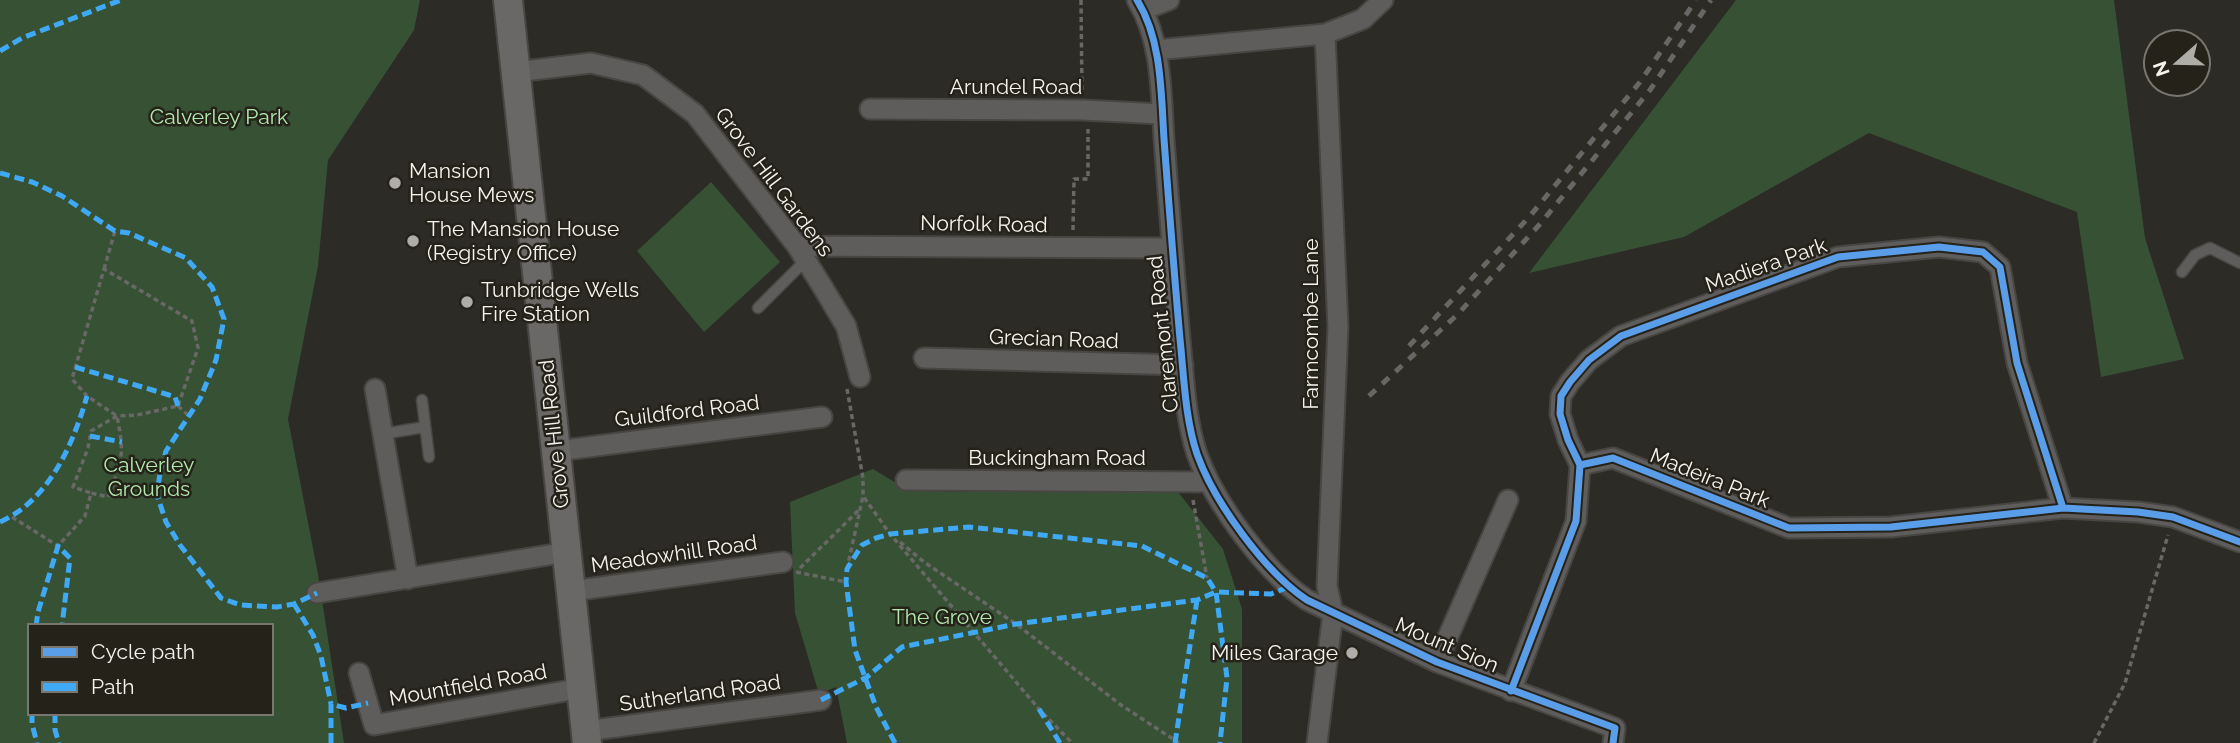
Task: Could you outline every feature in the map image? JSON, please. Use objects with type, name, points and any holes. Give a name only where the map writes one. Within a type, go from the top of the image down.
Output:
[{"type":"main road","name":"Grove Hill Road","points":[[508,0],[586,737]]},
{"type":"street","points":[[1140,5],[1169,0]]},
{"type":"street","points":[[1156,50],[1325,34],[1363,19],[1383,0]]},
{"type":"street","name":"Claremont Road","points":[[1140,5],[1156,50],[1171,248],[1189,425],[1199,482],[1288,587],[1333,613]]},
{"type":"street","name":"Farmcombe Lane","points":[[1317,743],[1333,613],[1327,586],[1338,327],[1325,34]]},
{"type":"street","name":"Grove Hill Gardens","points":[[516,72],[591,63],[643,75],[695,114],[801,253],[846,326],[860,377]]},
{"type":"street","name":"Arundel Road","points":[[870,109],[1085,110],[1162,114]]},
{"type":"street","name":"Norfolk Road","points":[[801,253],[880,245],[1171,248]]},
{"type":"street","name":"Madiera Park","points":[[1580,465],[1560,414],[1561,396],[1589,360],[1621,336],[1838,257],[1939,247],[1983,252],[2000,267],[2017,363],[2063,508]]},
{"type":"street","name":"Grecian Road","points":[[924,358],[1183,365]]},
{"type":"street","points":[[375,389],[408,579]]},
{"type":"street","name":"Guildford Road","points":[[556,451],[822,416]]},
{"type":"street","name":"Madeira Park","points":[[1580,465],[1613,458],[1789,528],[1891,527],[2063,508],[2173,517],[2240,542]]},
{"type":"street","points":[[1511,691],[1576,521],[1580,465]]},
{"type":"street","name":"Buckingham Road","points":[[906,480],[1199,482]]},
{"type":"street","points":[[1437,662],[1508,500]]},
{"type":"street","points":[[317,593],[567,552]]},
{"type":"street","name":"Meadowhill Road","points":[[572,591],[789,567]]},
{"type":"street","name":"Mount Sion","points":[[1333,613],[1437,662],[1615,728],[1613,743]]},
{"type":"street","name":"Mountfield Road","points":[[359,673],[374,725],[582,688]]},
{"type":"street","name":"Sutherland Road","points":[[586,737],[821,700]]},
{"type":"lane","points":[[2182,272],[2195,255],[2210,248],[2240,263]]},
{"type":"lane","points":[[758,308],[801,253]]},
{"type":"lane","points":[[422,400],[429,457]]},
{"type":"lane","points":[[382,434],[425,427]]},
{"type":"path","points":[[1072,248],[1074,178],[1088,179],[1081,0]]},
{"type":"path","points":[[115,230],[72,379],[87,396],[117,416],[123,447],[121,463],[108,497],[73,487],[91,431],[117,416],[137,415],[178,406]]},
{"type":"path","points":[[104,269],[192,321],[198,348],[178,406]]},
{"type":"path","points":[[178,406],[188,415]]},
{"type":"path","points":[[847,569],[863,496],[863,478]]},
{"type":"path","points":[[1199,482],[1198,537],[1207,578]]},
{"type":"path","points":[[12,517],[58,546],[85,516],[91,493]]},
{"type":"path","points":[[863,496],[890,534],[1039,709],[1072,743]]},
{"type":"path","points":[[789,567],[860,509]]},
{"type":"path","points":[[2094,743],[2125,683],[2173,517]]},
{"type":"path","points":[[890,534],[924,562],[1016,624],[1121,705],[1179,743]]},
{"type":"path","points":[[789,567],[846,582]]},
{"type":"green space","name":"Calverley Grounds","points":[[0,0],[420,0],[414,30],[328,160],[318,266],[288,419],[318,574],[344,743],[0,743]]},
{"type":"green space","points":[[1736,0],[2114,0],[2145,238],[2184,359],[2101,377],[2077,212],[1869,133],[1684,237],[1529,273]]},
{"type":"green space","points":[[711,182],[780,262],[704,332],[637,251]]},
{"type":"green space","name":"The Grove","points":[[873,469],[901,486],[951,492],[1178,492],[1223,549],[1242,609],[1242,743],[847,743],[836,687],[819,694],[795,613],[790,502]]},
{"type":"railway","points":[[1409,346],[1530,216],[1640,82],[1696,0]]},
{"type":"railway","points":[[1369,396],[1458,314],[1540,224],[1650,90],[1711,0]]},
{"type":"marked path","points":[[0,51],[22,38],[121,0]]},
{"type":"marked path","points":[[0,173],[32,182],[62,196],[115,231],[129,233],[186,258],[212,287],[224,319],[216,360],[200,399],[166,451],[157,495],[166,522],[180,545],[221,598],[240,605],[277,607],[294,604],[317,593]]},
{"type":"marked path","points":[[75,367],[175,397],[178,406]]},
{"type":"marked path","points":[[0,522],[32,500],[57,469],[87,396]]},
{"type":"marked path","points":[[90,436],[122,442]]},
{"type":"marked path","points":[[895,743],[876,707],[855,650],[846,582],[847,569],[862,545],[876,538],[890,534],[969,527],[1142,546],[1207,578],[1216,592],[1227,678],[1220,743]]},
{"type":"marked path","points":[[36,624],[58,546],[70,558],[62,624]]},
{"type":"marked path","points":[[821,700],[867,677],[902,647],[1016,624],[1197,600],[1216,592],[1271,594],[1288,587]]},
{"type":"marked path","points":[[1175,743],[1197,600]]},
{"type":"marked path","points":[[294,604],[313,635],[321,656],[331,704]]},
{"type":"marked path","points":[[331,743],[331,704],[346,708],[368,703]]},
{"type":"marked path","points":[[1039,709],[1060,743]]},
{"type":"marked path","points":[[32,715],[37,743]]},
{"type":"marked path","points":[[55,715],[55,730],[59,743]]},
{"type":"cycle path","points":[[1137,0],[1151,32],[1159,67],[1178,314],[1190,426],[1205,473],[1228,514],[1274,572],[1307,600],[1437,662],[1615,728],[1613,743]]},
{"type":"cycle path","points":[[1580,465],[1560,414],[1561,396],[1589,360],[1621,336],[1838,257],[1939,247],[1983,252],[2000,267],[2017,363],[2063,508]]},
{"type":"cycle path","points":[[1511,691],[1576,521],[1580,465],[1613,458],[1789,528],[1891,527],[2063,508],[2138,512],[2173,517],[2240,542]]},
{"type":"place","name":"Mansion House Mews","points":[[395,183]]},
{"type":"place","name":"The Mansion House (Registry Office)","points":[[413,241]]},
{"type":"place","name":"Tunbridge Wells Fire Station","points":[[467,302]]},
{"type":"place","name":"Miles Garage","points":[[1352,653]]},
{"type":"park label","name":"Calverley Park","points":[[219,117]]}]
